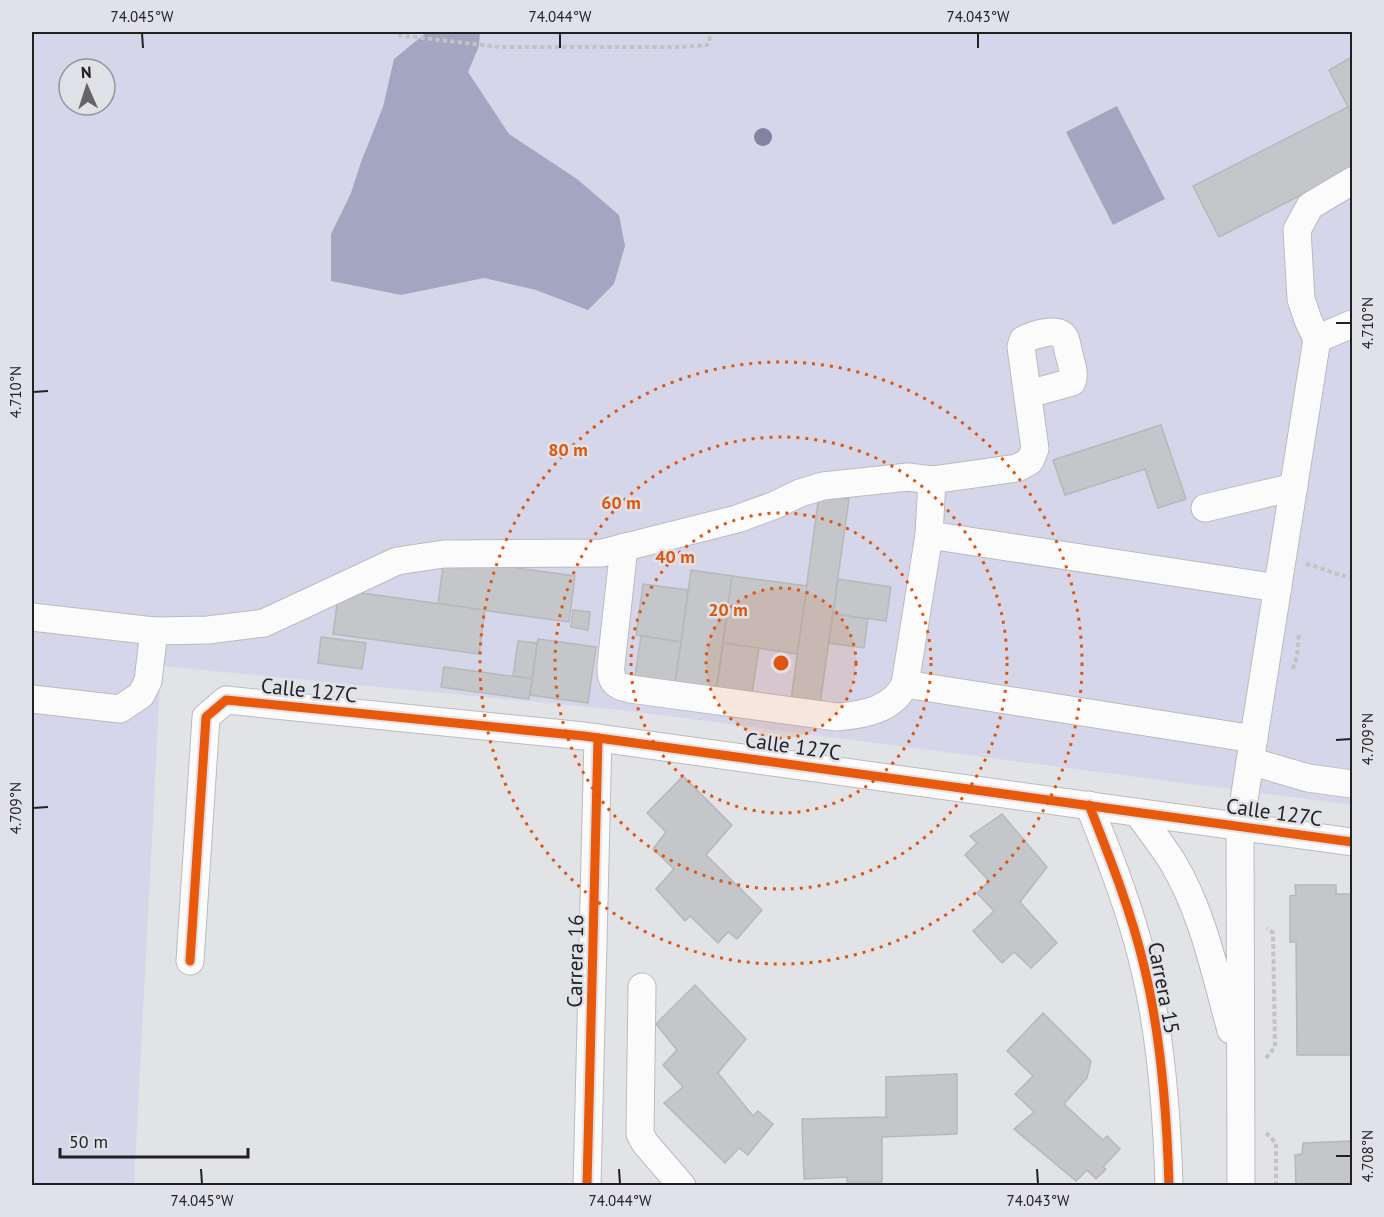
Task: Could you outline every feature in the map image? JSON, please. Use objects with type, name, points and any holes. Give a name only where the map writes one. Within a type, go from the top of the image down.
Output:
[{"type":"street","points":[[1241,1185],[1240,825],[1317,339],[1301,299],[1298,230],[1310,206],[1353,181]]},
{"type":"street","points":[[1317,339],[1353,324]]},
{"type":"street","points":[[32,617],[154,631],[208,630],[264,623],[397,561],[444,554],[602,553],[737,519],[823,486],[908,477],[932,480],[1017,468],[1030,461],[1035,449],[1029,394]]},
{"type":"street","points":[[624,547],[610,677],[621,687],[837,717],[863,714],[884,706],[896,698],[906,684],[929,535],[932,480]]},
{"type":"street","points":[[1206,508],[1294,487]]},
{"type":"street","points":[[929,535],[1278,588]]},
{"type":"street","points":[[32,699],[120,709],[141,695],[145,688],[148,681],[154,631]]},
{"type":"street","points":[[906,684],[1252,750],[1308,778],[1353,784]]},
{"type":"street","name":"Calle 127C","points":[[190,962],[206,717],[226,700],[598,738],[1353,842]]},
{"type":"street","name":"Carrera 16","points":[[587,1185],[598,738]]},
{"type":"street","name":"Carrera 15","points":[[1089,805],[1118,878],[1144,966],[1155,1021],[1168,1141],[1169,1185]]},
{"type":"street","points":[[1137,812],[1173,862],[1204,934],[1240,1064]]},
{"type":"street","points":[[642,987],[640,1134],[645,1143],[682,1185]]},
{"type":"path","points":[[398,35],[479,46],[680,47],[706,45],[710,42],[709,32]]},
{"type":"path","points":[[1282,561],[1319,567],[1344,577],[1353,577]]},
{"type":"shaded area","points":[[32,32],[1352,32],[1352,805],[630,711],[161,666],[134,1185],[32,1185]]},
{"type":"shaded area","points":[[427,32],[480,32],[479,46],[468,72],[509,134],[577,179],[619,215],[625,246],[614,284],[588,310],[536,290],[484,278],[401,295],[331,281],[331,234],[351,193],[383,107],[394,59]]},
{"type":"shaded area","points":[[1117,106],[1165,199],[1113,225],[1066,132]]},
{"type":"building","points":[[1352,57],[1352,115],[1329,70]]},
{"type":"building","points":[[1348,107],[1352,115],[1352,169],[1219,237],[1193,186]]},
{"type":"building","points":[[1161,425],[1186,499],[1158,508],[1145,469],[1065,495],[1053,460]]},
{"type":"building","points":[[819,495],[849,499],[820,704],[791,700]]},
{"type":"building","points":[[444,558],[575,576],[569,622],[438,604]]},
{"type":"building","points":[[691,570],[732,576],[716,691],[675,685]]},
{"type":"building","points":[[732,576],[807,586],[797,654],[723,643]]},
{"type":"building","points":[[838,579],[891,587],[886,621],[833,614]]},
{"type":"building","points":[[643,584],[688,590],[681,642],[636,635]]},
{"type":"building","points":[[339,590],[485,610],[479,654],[333,634]]},
{"type":"building","points":[[573,610],[590,612],[588,630],[571,627]]},
{"type":"building","points":[[833,614],[868,619],[864,648],[829,643]]},
{"type":"building","points":[[641,636],[681,642],[675,682],[635,677]]},
{"type":"building","points":[[321,637],[366,643],[362,669],[318,663]]},
{"type":"building","points":[[538,639],[596,647],[588,703],[530,695]]},
{"type":"building","points":[[518,641],[537,643],[532,679],[513,676]]},
{"type":"building","points":[[723,643],[759,648],[752,693],[717,688]]},
{"type":"building","points":[[444,667],[532,679],[529,699],[441,687]]},
{"type":"building","points":[[683,776],[732,825],[706,855],[762,910],[737,939],[728,932],[718,943],[690,916],[685,921],[656,889],[674,869],[653,849],[666,832],[647,813]]},
{"type":"building","points":[[1002,814],[1047,867],[1020,902],[1057,943],[1031,968],[1014,952],[1002,963],[973,931],[994,911],[977,893],[989,881],[965,855],[977,843],[970,836]]},
{"type":"building","points":[[1295,885],[1336,885],[1336,894],[1352,894],[1352,1055],[1297,1055],[1296,942],[1290,942],[1290,896],[1296,895]]},
{"type":"building","points":[[695,985],[746,1039],[718,1073],[753,1116],[758,1111],[773,1124],[748,1155],[739,1148],[725,1163],[664,1103],[683,1087],[663,1065],[677,1050],[656,1024]]},
{"type":"building","points":[[1043,1013],[1091,1061],[1087,1078],[1064,1104],[1103,1140],[1107,1136],[1120,1149],[1103,1167],[1106,1169],[1096,1179],[1087,1170],[1076,1181],[1014,1129],[1034,1112],[1015,1094],[1033,1076],[1007,1051]]},
{"type":"building","points":[[957,1074],[957,1134],[882,1137],[882,1182],[847,1182],[847,1177],[804,1179],[802,1119],[886,1117],[886,1077]]},
{"type":"building","points":[[1352,1141],[1352,1186],[1296,1186],[1295,1155],[1302,1154],[1303,1143]]},
{"type":"cycle path","points":[[190,961],[206,717],[226,700],[584,736],[1352,842]]},
{"type":"cycle path","points":[[587,1186],[598,738]]},
{"type":"cycle path","points":[[1089,805],[1126,905],[1139,945],[1150,992],[1162,1075],[1169,1186]]}]
